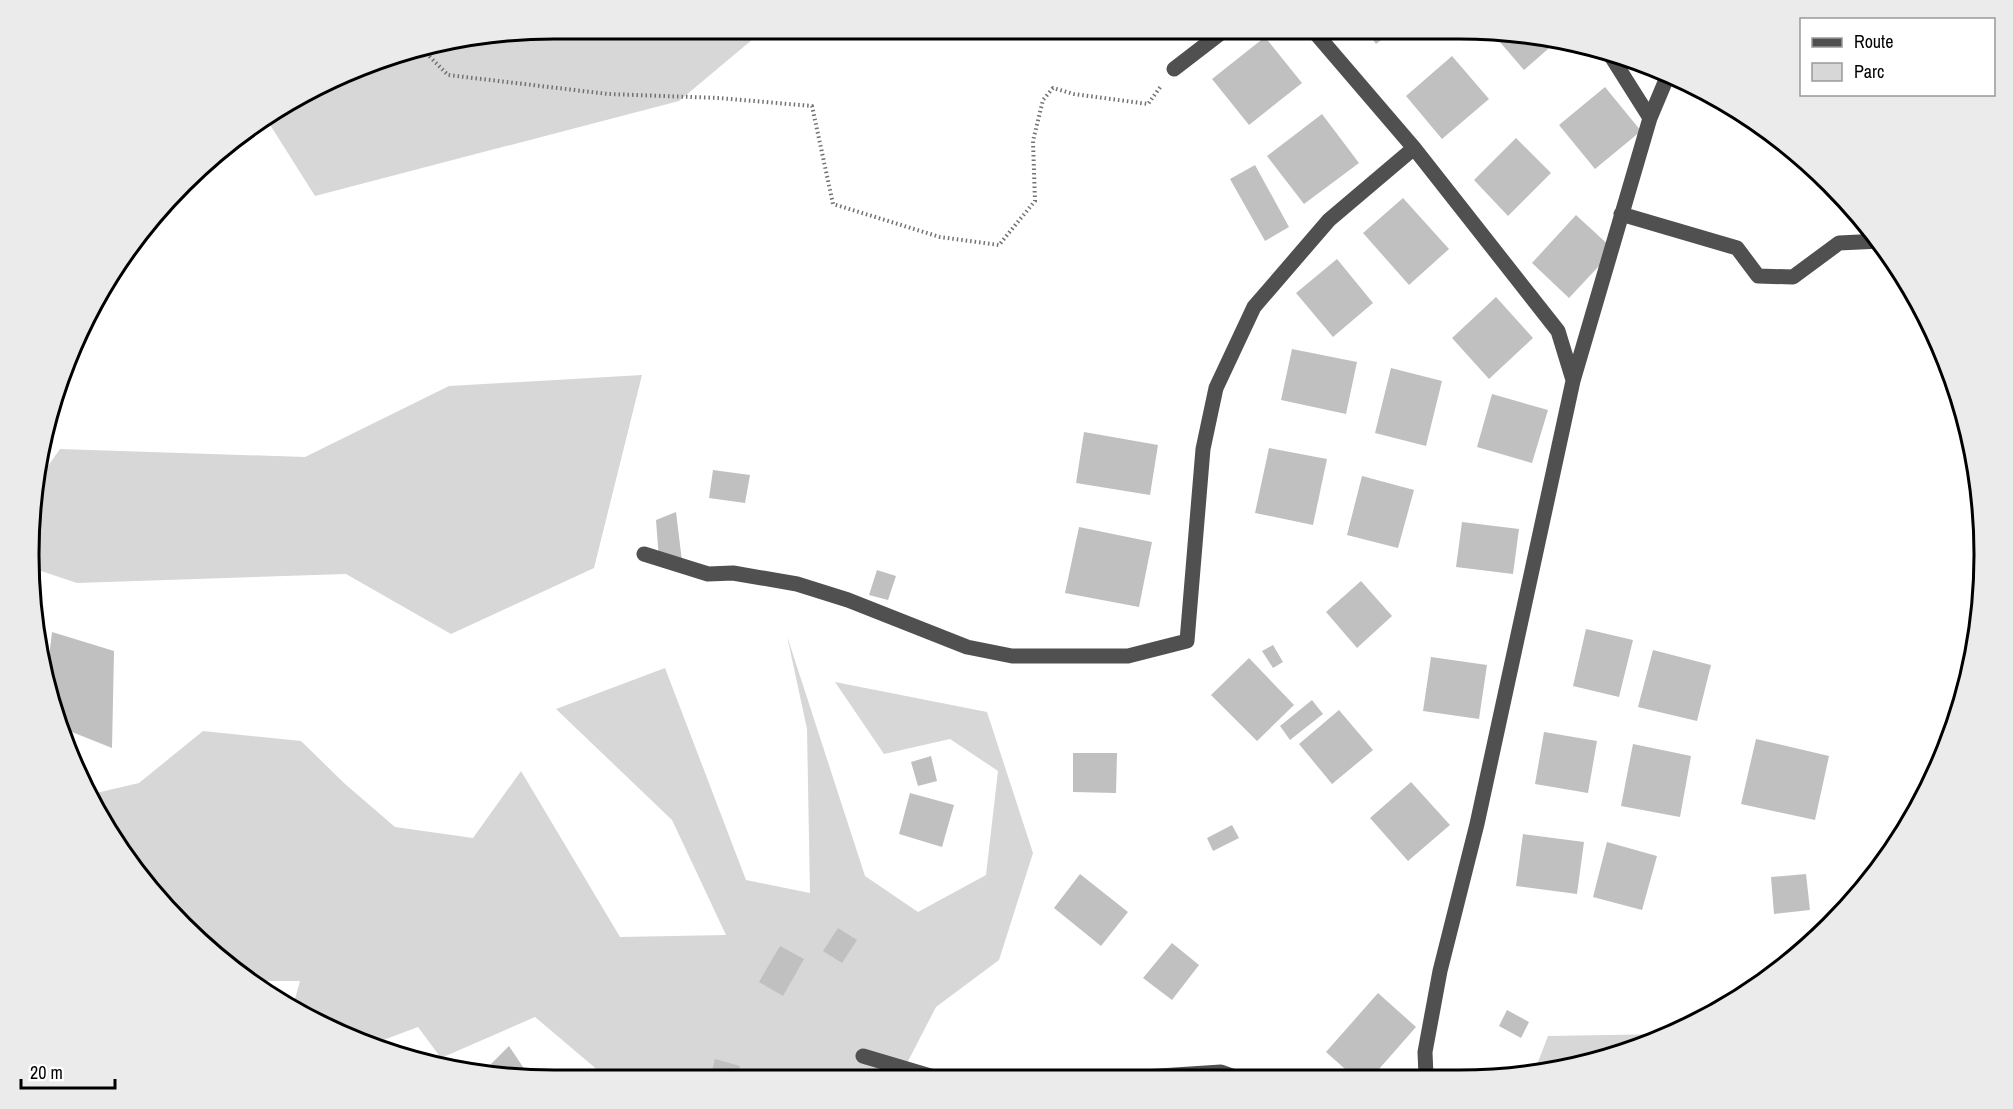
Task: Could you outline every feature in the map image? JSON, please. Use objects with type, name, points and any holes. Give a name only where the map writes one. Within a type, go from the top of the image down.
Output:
[{"type":"street","points":[[1174,69],[1213,39]]},
{"type":"street","points":[[1321,39],[1414,148],[1558,331],[1573,381]]},
{"type":"street","points":[[1616,64],[1650,118]]},
{"type":"street","points":[[1426,1070],[1425,1052],[1440,971],[1477,824],[1573,381],[1650,118],[1665,82]]},
{"type":"street","points":[[644,554],[708,574],[733,573],[797,584],[848,600],[967,647],[1012,656],[1128,656],[1187,641],[1203,448],[1216,388],[1254,307],[1329,220],[1414,148]]},
{"type":"street","points":[[1621,214],[1737,248],[1758,276],[1793,277],[1839,243],[1867,242]]},
{"type":"street","points":[[862,1056],[910,1070]]},
{"type":"path","points":[[428,55],[448,75],[608,94],[720,98],[812,106],[833,204],[940,237],[999,245],[1035,201],[1033,141],[1043,100],[1053,88],[1074,94],[1148,104],[1174,69]]},
{"type":"green space","points":[[753,39],[679,101],[315,196],[270,125],[327,92],[389,66],[454,49],[521,40]]},
{"type":"green space","points":[[642,375],[594,568],[451,634],[346,574],[77,583],[39,570],[43,487],[46,468],[60,449],[305,457],[449,386]]},
{"type":"green space","points":[[787,636],[865,876],[918,912],[986,875],[998,771],[950,739],[884,754],[835,682],[987,712],[1033,853],[999,960],[936,1007],[905,1067],[900,1070],[598,1070],[535,1017],[443,1057],[418,1027],[382,1040],[327,1017],[295,1000],[300,981],[265,981],[215,942],[190,919],[146,868],[126,841],[98,793],[139,783],[203,731],[301,741],[344,783],[395,827],[473,838],[521,771],[620,937],[726,935],[672,820],[556,709],[665,668],[746,880],[810,893],[807,729]]},
{"type":"green space","points":[[1647,1034],[1592,1052],[1537,1064],[1548,1036]]},
{"type":"building","points":[[1262,39],[1267,39],[1302,83],[1249,125],[1212,79]]},
{"type":"building","points":[[1372,39],[1382,39],[1376,44]]},
{"type":"building","points":[[1499,41],[1550,47],[1524,70]]},
{"type":"building","points":[[1452,56],[1489,99],[1442,139],[1406,96]]},
{"type":"building","points":[[1605,87],[1641,131],[1595,169],[1559,125]]},
{"type":"building","points":[[1322,114],[1359,163],[1304,204],[1267,156]]},
{"type":"building","points":[[1516,138],[1551,173],[1508,216],[1474,180]]},
{"type":"building","points":[[1255,165],[1289,227],[1265,241],[1230,179]]},
{"type":"building","points":[[1403,198],[1449,249],[1409,285],[1363,233]]},
{"type":"building","points":[[1576,215],[1614,250],[1569,298],[1532,263]]},
{"type":"building","points":[[1337,259],[1373,303],[1333,337],[1296,293]]},
{"type":"building","points":[[1496,297],[1533,338],[1489,379],[1452,338]]},
{"type":"building","points":[[1292,349],[1357,362],[1346,414],[1281,400]]},
{"type":"building","points":[[1391,368],[1442,381],[1426,446],[1375,433]]},
{"type":"building","points":[[1492,394],[1548,410],[1532,463],[1477,447]]},
{"type":"building","points":[[1084,432],[1158,445],[1150,495],[1076,483]]},
{"type":"building","points":[[1269,448],[1327,459],[1313,525],[1255,513]]},
{"type":"building","points":[[713,470],[750,475],[745,503],[709,498]]},
{"type":"building","points":[[1362,476],[1414,490],[1398,548],[1347,535]]},
{"type":"building","points":[[676,512],[682,561],[659,560],[656,520]]},
{"type":"building","points":[[1462,522],[1519,529],[1513,574],[1456,567]]},
{"type":"building","points":[[1079,527],[1152,542],[1139,607],[1065,593]]},
{"type":"building","points":[[877,570],[896,576],[888,600],[869,595]]},
{"type":"building","points":[[1361,581],[1392,616],[1357,648],[1326,612]]},
{"type":"building","points":[[1586,629],[1633,640],[1619,697],[1573,686]]},
{"type":"building","points":[[52,632],[114,651],[112,748],[70,731],[49,656]]},
{"type":"building","points":[[1273,645],[1283,662],[1273,668],[1262,651]]},
{"type":"building","points":[[1653,650],[1711,665],[1697,721],[1638,707]]},
{"type":"building","points":[[1431,657],[1487,665],[1479,719],[1423,711]]},
{"type":"building","points":[[1249,658],[1294,705],[1257,741],[1211,695]]},
{"type":"building","points":[[1312,700],[1323,714],[1290,740],[1280,726]]},
{"type":"building","points":[[1339,710],[1373,750],[1332,784],[1299,744]]},
{"type":"building","points":[[1544,732],[1597,741],[1588,793],[1535,784]]},
{"type":"building","points":[[1756,739],[1829,756],[1815,820],[1741,804]]},
{"type":"building","points":[[1633,744],[1691,756],[1680,817],[1621,806]]},
{"type":"building","points":[[1073,753],[1117,753],[1116,793],[1073,792]]},
{"type":"building","points":[[931,756],[937,781],[918,786],[911,762]]},
{"type":"building","points":[[1411,782],[1450,825],[1408,861],[1370,818]]},
{"type":"building","points":[[910,793],[954,805],[942,847],[899,834]]},
{"type":"building","points":[[1232,825],[1239,838],[1213,851],[1207,838]]},
{"type":"building","points":[[1523,834],[1584,842],[1577,894],[1516,886]]},
{"type":"building","points":[[1607,842],[1657,856],[1642,910],[1593,897]]},
{"type":"building","points":[[1080,874],[1128,912],[1101,946],[1054,908]]},
{"type":"building","points":[[1806,874],[1810,910],[1774,914],[1771,877]]},
{"type":"building","points":[[838,928],[857,940],[842,963],[823,951]]},
{"type":"building","points":[[1172,943],[1199,965],[1172,1000],[1143,978]]},
{"type":"building","points":[[780,946],[804,959],[783,996],[759,982]]},
{"type":"building","points":[[1378,993],[1416,1027],[1378,1070],[1346,1070],[1326,1052]]},
{"type":"building","points":[[1507,1010],[1529,1022],[1521,1038],[1499,1026]]},
{"type":"building","points":[[509,1046],[524,1069],[521,1069],[489,1066]]},
{"type":"building","points":[[715,1059],[740,1066],[739,1070],[712,1070]]}]
